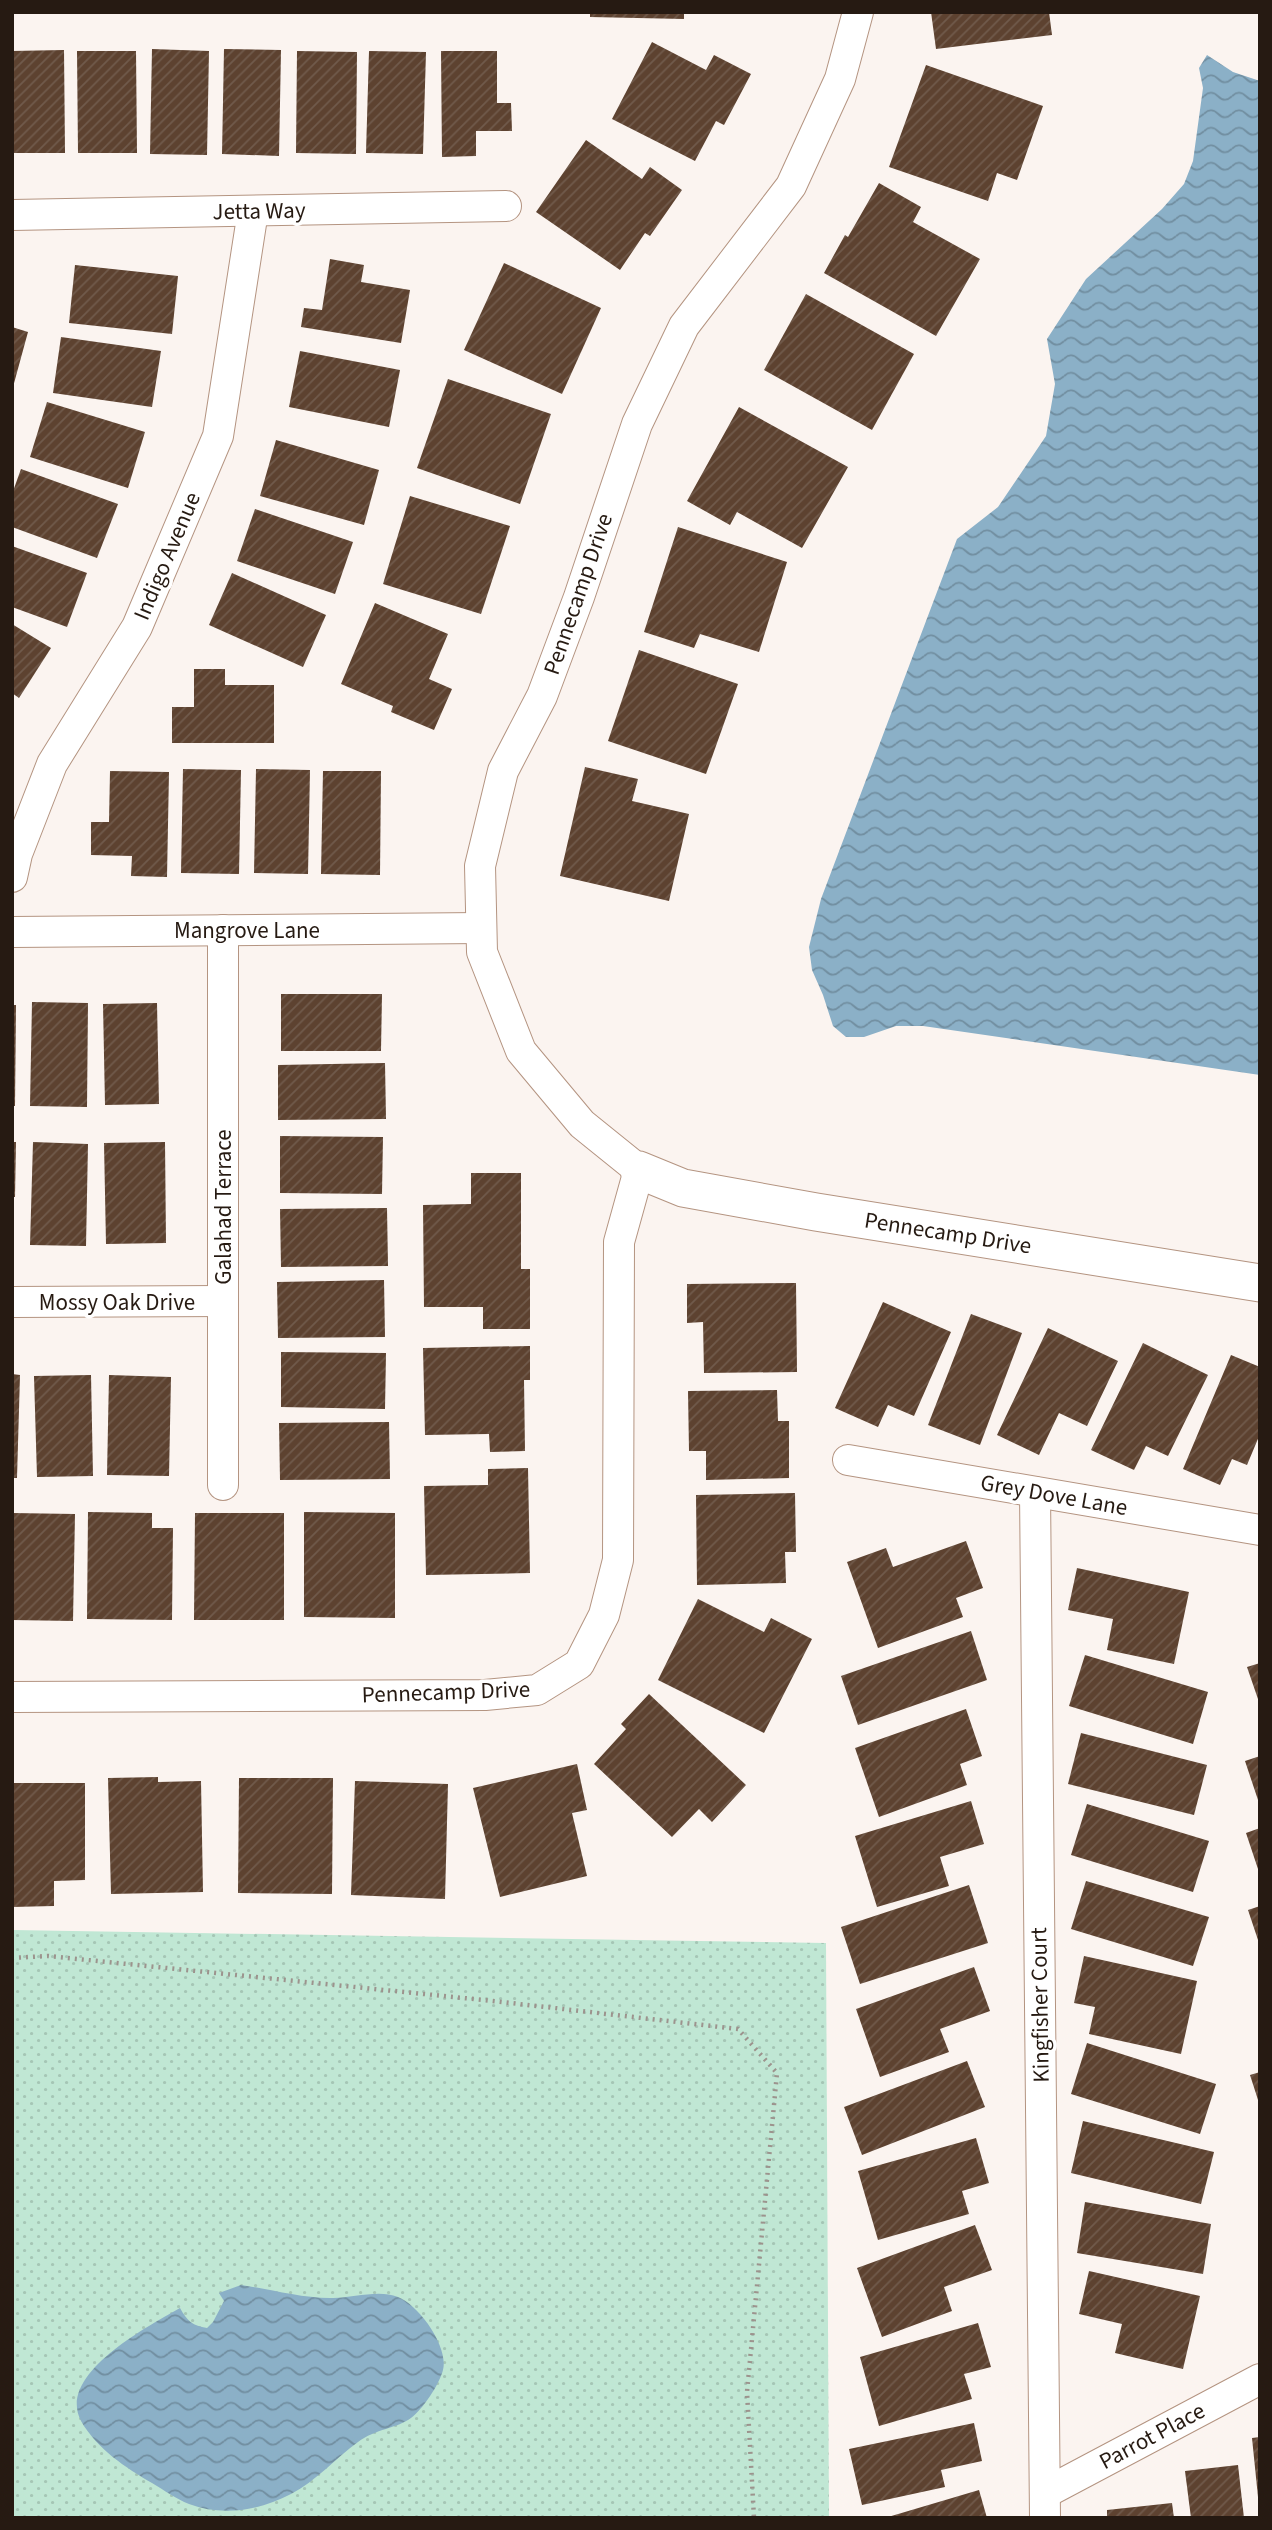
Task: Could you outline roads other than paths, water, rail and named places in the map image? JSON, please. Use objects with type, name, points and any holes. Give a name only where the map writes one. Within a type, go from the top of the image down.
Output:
[{"type":"street","name":"Pennecamp Drive","points":[[858,12],[841,79],[791,187],[684,326],[637,424],[579,597],[542,696],[503,771],[480,866],[482,952],[521,1051],[582,1124],[639,1170],[683,1188],[1260,1283]]},
{"type":"street","name":"Jetta Way","points":[[12,215],[506,206]]},
{"type":"street","name":"Indigo Avenue","points":[[12,877],[17,854],[52,764],[137,626],[218,436],[253,211]]},
{"type":"street","name":"Mangrove Lane","points":[[12,932],[481,928]]},
{"type":"street","name":"Galahad Terrace","points":[[223,930],[223,1485]]},
{"type":"street","name":"Pennecamp Drive","points":[[12,1697],[485,1695],[537,1690],[579,1664],[604,1615],[618,1560],[619,1242],[639,1170]]},
{"type":"street","name":"Mossy Oak Drive","points":[[12,1302],[223,1301]]},
{"type":"street","name":"Grey Dove Lane","points":[[848,1460],[1260,1530]]},
{"type":"street","name":"Kingfisher Court","points":[[1035,1492],[1045,2505]]},
{"type":"street","name":"Parrot Place","points":[[1045,2505],[1260,2379]]},
{"type":"water","points":[[1207,55],[1233,72],[1260,81],[1260,1075],[923,1026],[896,1026],[864,1037],[846,1037],[833,1026],[812,970],[809,947],[821,899],[957,539],[998,507],[1046,436],[1055,384],[1047,339],[1086,279],[1162,209],[1184,184],[1193,161],[1203,88],[1199,68]]},
{"type":"water","points":[[241,2285],[319,2298],[373,2294],[398,2297],[415,2309],[431,2328],[441,2350],[443,2370],[430,2396],[411,2418],[365,2438],[300,2489],[279,2500],[254,2508],[215,2510],[179,2500],[113,2457],[95,2440],[81,2421],[77,2403],[82,2386],[93,2369],[128,2339],[180,2308],[191,2322],[207,2328],[224,2301],[219,2293]]}]
